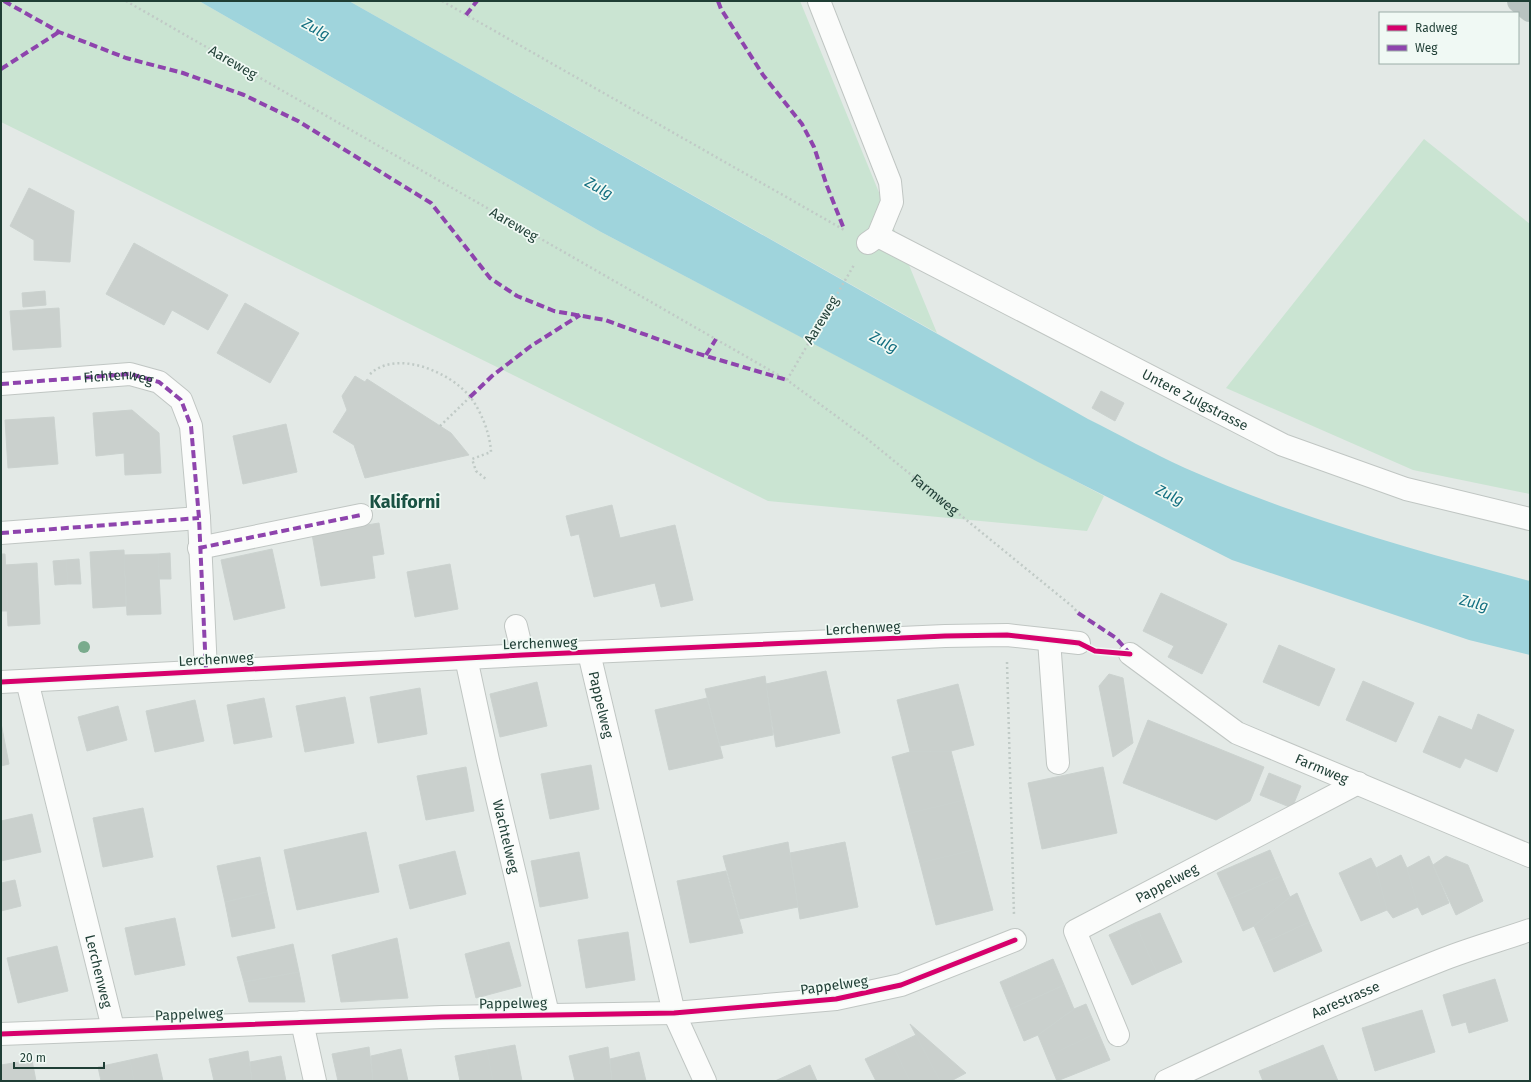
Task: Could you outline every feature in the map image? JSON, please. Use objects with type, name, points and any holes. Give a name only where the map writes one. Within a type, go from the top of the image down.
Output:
[{"type":"highway","points":[[1519,1],[1530,10]]},
{"type":"street","points":[[819,1],[890,182],[892,202],[873,239]]},
{"type":"street","name":"Untere Zulgstrasse","points":[[873,239],[1283,444],[1406,489],[1530,519]]},
{"type":"street","name":"Fichtenweg","points":[[1,384],[130,374],[159,382],[181,400],[191,426],[199,518],[199,548],[206,671]]},
{"type":"street","points":[[199,548],[361,515]]},
{"type":"street","points":[[1,533],[199,518]]},
{"type":"street","points":[[516,626],[523,655]]},
{"type":"street","name":"Lerchenweg","points":[[1,682],[523,655],[945,636],[1007,635],[1079,644]]},
{"type":"street","points":[[1049,640],[1058,763]]},
{"type":"street","name":"Pappelweg","points":[[589,653],[674,1013],[705,1081]]},
{"type":"street","name":"Farmweg","points":[[1130,654],[1237,733],[1530,856]]},
{"type":"street","name":"Wachtelweg","points":[[466,658],[488,760],[548,1014]]},
{"type":"street","name":"Lerchenweg","points":[[27,681],[112,1028]]},
{"type":"street","name":"Pappelweg","points":[[1118,1036],[1075,931],[1358,783]]},
{"type":"street","name":"Aarestrasse","points":[[1166,1081],[1298,1019],[1369,989],[1445,958],[1530,930]]},
{"type":"street","name":"Pappelweg","points":[[1,1034],[63,1033],[112,1028],[548,1014],[674,1013],[836,999],[871,993],[902,985],[1014,940]]},
{"type":"street","points":[[302,1022],[315,1081]]},
{"type":"path","points":[[442,1],[873,239]]},
{"type":"path","points":[[370,374],[386,365],[401,363],[420,366],[440,373],[470,397],[488,433],[491,452],[472,459],[476,471],[486,479]]},
{"type":"path","points":[[440,426],[470,397]]},
{"type":"path","points":[[1007,635],[1014,940]]},
{"type":"green space","points":[[1,1],[199,1],[601,232],[1104,496],[1087,531],[768,501],[1,122]]},
{"type":"green space","points":[[349,1],[800,1],[937,333]]},
{"type":"green space","points":[[1424,139],[1530,224],[1530,494],[1413,470],[1226,388]]},
{"type":"water","name":"Zulg","points":[[199,1],[349,1],[1088,419],[1160,456],[1227,486],[1312,517],[1399,545],[1530,581],[1530,655],[1469,640],[1232,560],[1038,462],[601,232]]},
{"type":"building","points":[[29,188],[74,211],[70,262],[34,260],[34,240],[10,226]]},
{"type":"building","points":[[134,243],[228,295],[208,330],[172,310],[164,325],[106,294]]},
{"type":"building","points":[[45,291],[46,305],[23,307],[22,293]]},
{"type":"building","points":[[245,303],[299,333],[270,383],[217,353]]},
{"type":"building","points":[[59,308],[61,347],[13,350],[10,311]]},
{"type":"building","points":[[355,376],[365,382],[367,379],[451,433],[469,455],[365,478],[354,445],[333,432],[347,410],[342,396]]},
{"type":"building","points":[[1101,391],[1124,403],[1115,421],[1092,408]]},
{"type":"building","points":[[132,410],[159,433],[161,473],[125,475],[124,453],[96,456],[93,413]]},
{"type":"building","points":[[54,417],[58,464],[8,468],[5,420]]},
{"type":"building","points":[[286,424],[297,472],[243,484],[233,436]]},
{"type":"building","points":[[612,505],[620,538],[675,525],[693,600],[661,607],[655,583],[594,597],[579,534],[571,536],[566,516]]},
{"type":"building","points":[[379,523],[384,554],[372,556],[375,578],[321,586],[312,534]]},
{"type":"building","points":[[272,549],[285,608],[234,620],[221,560]]},
{"type":"building","points":[[124,550],[126,606],[93,608],[90,552]]},
{"type":"building","points":[[170,553],[171,579],[159,579],[158,554]]},
{"type":"building","points":[[1,554],[5,554],[8,611],[1,611]]},
{"type":"building","points":[[158,554],[161,614],[127,615],[124,555]]},
{"type":"building","points":[[79,559],[81,584],[68,584],[66,560]]},
{"type":"building","points":[[66,560],[68,584],[55,585],[53,561]]},
{"type":"building","points":[[37,563],[40,624],[8,626],[5,565]]},
{"type":"building","points":[[450,564],[458,609],[415,617],[407,572]]},
{"type":"building","points":[[1161,593],[1227,624],[1202,674],[1168,657],[1174,646],[1143,631]]},
{"type":"building","points":[[1279,645],[1335,669],[1319,706],[1263,682]]},
{"type":"building","points":[[826,671],[840,733],[776,747],[766,684]]},
{"type":"building","points":[[1109,674],[1123,678],[1133,743],[1113,757],[1099,686]]},
{"type":"building","points":[[765,676],[773,735],[720,746],[705,689]]},
{"type":"building","points":[[1363,681],[1414,703],[1396,742],[1346,720]]},
{"type":"building","points":[[537,682],[547,726],[500,737],[490,694]]},
{"type":"building","points":[[958,684],[974,745],[951,751],[910,752],[897,700]]},
{"type":"building","points":[[420,688],[427,734],[378,743],[370,697]]},
{"type":"building","points":[[345,697],[354,743],[305,752],[296,706]]},
{"type":"building","points":[[264,698],[272,737],[234,744],[227,705]]},
{"type":"building","points":[[707,698],[723,758],[669,770],[655,710]]},
{"type":"building","points":[[195,700],[204,741],[155,752],[146,711]]},
{"type":"building","points":[[118,706],[127,740],[87,751],[78,717]]},
{"type":"building","points":[[1478,714],[1514,730],[1497,772],[1465,758],[1460,768],[1423,752],[1439,716],[1472,730]]},
{"type":"building","points":[[1148,720],[1264,767],[1250,801],[1216,820],[1123,783]]},
{"type":"building","points":[[1,723],[9,764],[1,766]]},
{"type":"building","points":[[951,751],[964,800],[907,814],[892,757],[910,752]]},
{"type":"building","points":[[591,765],[599,809],[550,819],[541,774]]},
{"type":"building","points":[[466,767],[474,811],[426,820],[417,776]]},
{"type":"building","points":[[1103,767],[1117,833],[1042,849],[1028,783]]},
{"type":"building","points":[[1269,773],[1301,786],[1292,808],[1260,795]]},
{"type":"building","points":[[964,800],[977,849],[920,863],[907,814]]},
{"type":"building","points":[[143,808],[153,857],[103,867],[93,818]]},
{"type":"building","points":[[32,814],[41,852],[1,861],[1,821]]},
{"type":"building","points":[[366,832],[379,892],[297,910],[284,850]]},
{"type":"building","points":[[788,842],[798,907],[740,919],[723,856]]},
{"type":"building","points":[[845,842],[858,907],[800,919],[790,853]]},
{"type":"building","points":[[977,849],[993,910],[936,925],[920,863]]},
{"type":"building","points":[[1270,850],[1281,876],[1229,899],[1217,873]]},
{"type":"building","points":[[455,851],[466,894],[410,909],[399,865]]},
{"type":"building","points":[[579,852],[588,898],[540,907],[531,861]]},
{"type":"building","points":[[1401,855],[1407,868],[1418,907],[1393,918],[1387,910],[1376,868]]},
{"type":"building","points":[[1429,856],[1449,903],[1422,915],[1418,907],[1407,868]]},
{"type":"building","points":[[1446,856],[1468,865],[1483,901],[1456,915],[1433,865]]},
{"type":"building","points":[[260,857],[267,892],[225,902],[217,866]]},
{"type":"building","points":[[1371,858],[1376,868],[1387,910],[1361,921],[1339,873]]},
{"type":"building","points":[[726,871],[743,933],[690,943],[677,881]]},
{"type":"building","points":[[1281,876],[1290,897],[1254,926],[1243,931],[1229,899]]},
{"type":"building","points":[[15,880],[21,906],[1,911],[1,883]]},
{"type":"building","points":[[267,892],[275,928],[232,937],[225,902]]},
{"type":"building","points":[[1297,893],[1309,922],[1262,944],[1254,926]]},
{"type":"building","points":[[1160,913],[1182,962],[1157,973],[1135,923]]},
{"type":"building","points":[[175,918],[185,965],[135,975],[125,928]]},
{"type":"building","points":[[1309,922],[1322,951],[1274,972],[1262,944]]},
{"type":"building","points":[[1135,923],[1157,973],[1132,985],[1109,935]]},
{"type":"building","points":[[628,932],[635,980],[586,988],[578,940]]},
{"type":"building","points":[[397,938],[408,998],[341,1002],[332,955]]},
{"type":"building","points":[[509,942],[521,986],[476,998],[465,954]]},
{"type":"building","points":[[293,944],[299,972],[244,982],[237,957]]},
{"type":"building","points":[[57,946],[68,991],[18,1003],[7,958]]},
{"type":"building","points":[[1053,959],[1064,985],[1011,1009],[1000,982]]},
{"type":"building","points":[[299,972],[305,1002],[249,1002],[244,982]]},
{"type":"building","points":[[1495,979],[1508,1021],[1469,1033],[1466,1022],[1452,1026],[1443,995]]},
{"type":"building","points":[[1064,985],[1074,1009],[1038,1035],[1024,1041],[1011,1009]]},
{"type":"building","points":[[1086,1004],[1098,1032],[1047,1057],[1038,1035],[1074,1009]]},
{"type":"building","points":[[1422,1010],[1435,1052],[1375,1071],[1362,1028]]},
{"type":"building","points":[[910,1024],[966,1073],[951,1081],[940,1081]]},
{"type":"building","points":[[1098,1032],[1110,1060],[1057,1081],[1047,1057]]},
{"type":"building","points":[[916,1035],[940,1081],[910,1081],[893,1046]]},
{"type":"building","points":[[515,1045],[522,1081],[493,1081],[487,1050]]},
{"type":"building","points":[[1323,1045],[1338,1081],[1263,1081],[1259,1071]]},
{"type":"building","points":[[893,1046],[910,1081],[876,1081],[865,1059]]},
{"type":"building","points":[[369,1047],[373,1081],[338,1081],[332,1054]]},
{"type":"building","points":[[608,1047],[612,1081],[575,1081],[569,1056]]},
{"type":"building","points":[[401,1049],[408,1081],[373,1081],[371,1056]]},
{"type":"building","points":[[487,1050],[493,1081],[460,1081],[455,1056]]},
{"type":"building","points":[[248,1051],[252,1081],[214,1081],[209,1059]]},
{"type":"building","points":[[639,1052],[646,1081],[612,1081],[610,1059]]},
{"type":"building","points":[[157,1054],[163,1081],[134,1081],[130,1060]]},
{"type":"building","points":[[281,1056],[286,1081],[252,1081],[250,1062]]},
{"type":"building","points":[[32,1060],[36,1081],[1,1081],[1,1065]]},
{"type":"building","points":[[130,1060],[134,1081],[101,1081],[98,1067]]},
{"type":"building","points":[[810,1065],[817,1081],[775,1081]]},
{"type":"marked path","points":[[4,1],[59,32],[126,58],[183,73],[244,95],[298,121],[431,203],[490,278],[517,296],[554,311],[605,320],[696,353],[787,380]]},
{"type":"marked path","points":[[466,15],[477,1]]},
{"type":"marked path","points":[[718,1],[721,9],[763,75],[802,124],[814,147],[844,229]]},
{"type":"marked path","points":[[1,69],[59,32]]},
{"type":"marked path","points":[[470,397],[492,376],[531,346],[580,315]]},
{"type":"marked path","points":[[706,355],[716,339]]},
{"type":"marked path","points":[[1,384],[130,374],[159,382],[181,400],[191,426],[199,518],[206,671]]},
{"type":"marked path","points":[[199,548],[361,515]]},
{"type":"marked path","points":[[1,533],[199,518]]},
{"type":"marked path","points":[[1078,613],[1116,638],[1130,654]]},
{"type":"cycle path","points":[[1,682],[523,655],[945,636],[1007,635],[1079,643],[1095,651],[1130,654]]},
{"type":"cycle path","points":[[1,1034],[442,1017],[674,1013],[836,999],[901,985],[1015,940]]},
{"type":"district","name":"Kaliforni","points":[[405,502]]}]
